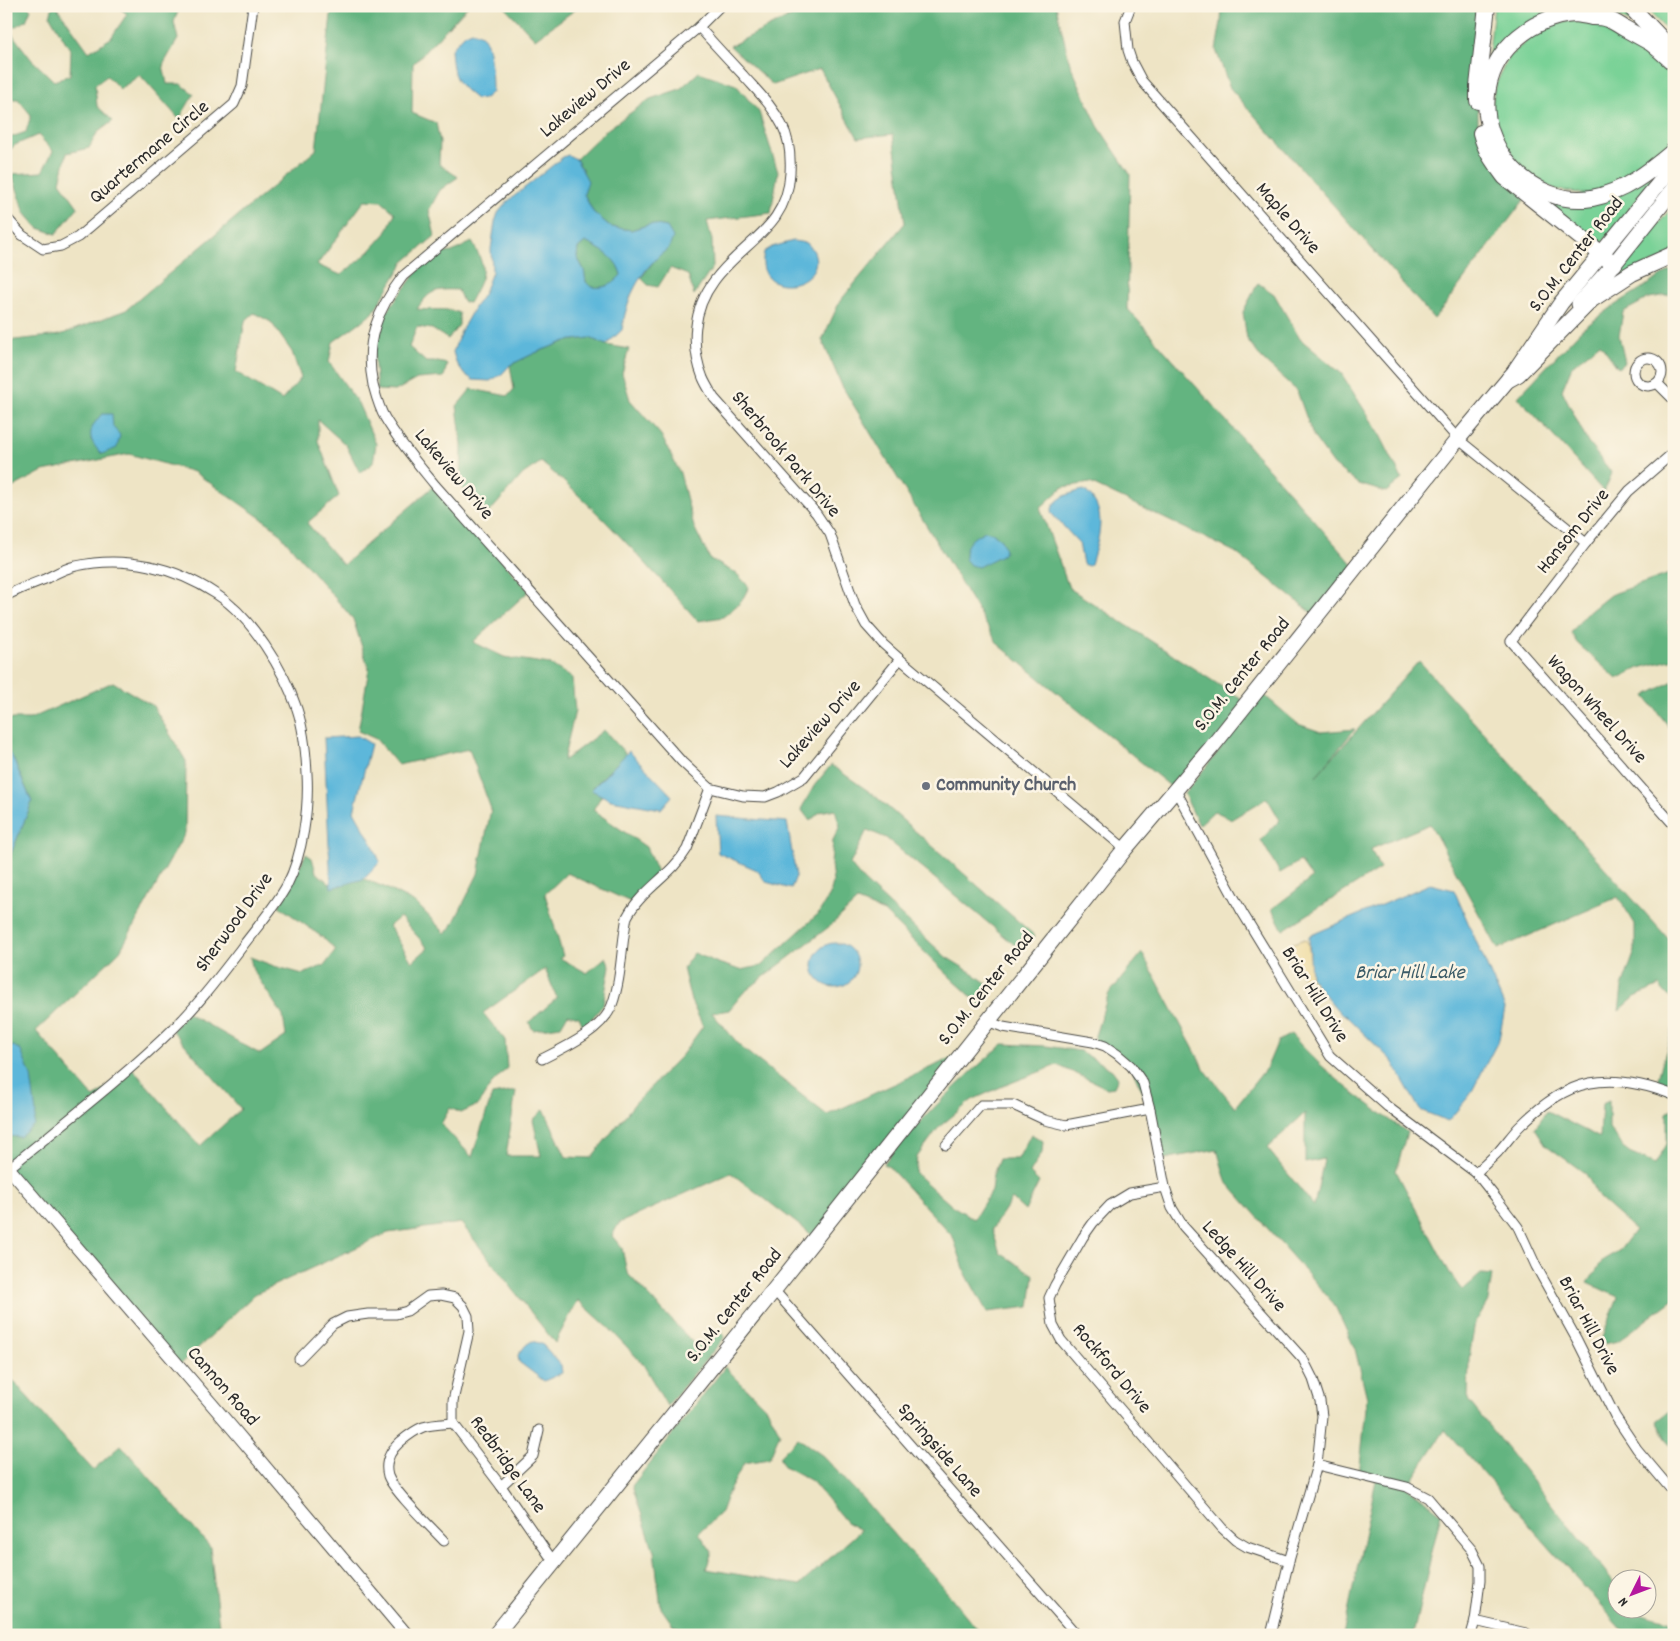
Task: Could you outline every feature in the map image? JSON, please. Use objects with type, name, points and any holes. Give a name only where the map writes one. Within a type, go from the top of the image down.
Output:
[{"type":"highway","points":[[1487,6],[1478,86],[1478,122],[1485,149],[1505,177],[1608,259]]},
{"type":"highway","points":[[1630,6],[1674,51]]},
{"type":"highway","points":[[1674,63],[1652,44],[1607,19],[1574,14],[1544,20],[1524,32],[1507,49],[1496,66],[1488,88],[1487,106],[1488,124],[1493,140],[1508,164],[1526,181],[1558,196],[1591,198],[1607,194],[1642,177],[1674,152]]},
{"type":"highway","points":[[1512,375],[1518,374],[1592,299],[1632,273],[1674,254]]},
{"type":"main road","name":"S.O.M. Center Road","points":[[1608,259],[1674,165]]},
{"type":"main road","name":"S.O.M. Center Road","points":[[495,1635],[774,1290],[1125,849],[1176,791],[1458,439],[1512,375],[1561,303],[1608,259],[1674,189]]},
{"type":"main road","name":"Cannon Road","points":[[8,1167],[407,1635]]},
{"type":"street","name":"Quartermane Circle","points":[[6,217],[22,235],[43,249],[61,246],[78,237],[227,110],[234,104],[242,86],[253,6]]},
{"type":"street","name":"Lakeview Drive","points":[[720,6],[699,27],[403,276],[390,293],[378,317],[370,343],[370,369],[375,394],[384,416],[400,442],[435,485],[682,762],[710,788],[743,796],[764,797],[778,792],[804,777],[900,659]]},
{"type":"street","name":"Maple Drive","points":[[1131,6],[1125,21],[1128,50],[1142,81],[1458,439],[1586,543]]},
{"type":"street","name":"Sherbrook Park Drive","points":[[699,27],[770,104],[783,126],[792,155],[790,183],[783,205],[770,226],[714,281],[701,302],[695,326],[696,352],[703,378],[714,398],[816,513],[830,534],[855,605],[866,625],[883,644],[1125,849]]},
{"type":"street","points":[[1657,383],[1674,400]]},
{"type":"street","name":"Hansom Drive","points":[[1511,641],[1586,543],[1629,491],[1674,452]]},
{"type":"street","name":"Sherwood Drive","points":[[6,596],[74,566],[106,562],[135,563],[165,568],[195,581],[218,594],[240,614],[269,652],[286,680],[298,710],[306,747],[308,789],[305,824],[297,857],[287,885],[266,916],[224,969],[176,1026],[114,1082],[8,1167]]},
{"type":"street","name":"Wagon Wheel Drive","points":[[1511,641],[1674,825]]},
{"type":"street","points":[[542,1059],[579,1038],[598,1024],[612,1006],[627,917],[632,907],[642,896],[682,858],[710,788]]},
{"type":"street","name":"Briar Hill Drive","points":[[1176,791],[1242,912],[1330,1056],[1382,1102],[1476,1173],[1518,1227],[1536,1266],[1615,1416],[1637,1449],[1674,1493]]},
{"type":"street","name":"Ledge Hill Drive","points":[[987,1021],[1002,1027],[1077,1038],[1105,1046],[1131,1066],[1143,1083],[1150,1110],[1164,1187],[1172,1208],[1183,1226],[1303,1359],[1313,1379],[1320,1401],[1322,1416],[1317,1465],[1289,1561],[1271,1635]]},
{"type":"street","points":[[1476,1173],[1498,1152],[1518,1128],[1550,1099],[1579,1085],[1605,1080],[1629,1082],[1674,1095]]},
{"type":"street","points":[[946,1144],[981,1105],[1013,1105],[1045,1120],[1066,1125],[1150,1110]]},
{"type":"street","name":"Rockford Drive","points":[[1164,1187],[1130,1193],[1110,1205],[1092,1223],[1059,1277],[1049,1298],[1052,1325],[1061,1340],[1222,1528],[1235,1540],[1247,1547],[1289,1561]]},
{"type":"street","name":"Springside Lane","points":[[774,1290],[1076,1635]]},
{"type":"street","name":"Redbridge Lane","points":[[299,1359],[333,1324],[347,1317],[368,1314],[396,1314],[407,1311],[428,1296],[441,1295],[454,1298],[463,1306],[468,1316],[469,1330],[453,1401],[453,1424],[501,1486],[554,1561]]},
{"type":"street","points":[[444,1542],[396,1488],[388,1476],[387,1462],[392,1450],[411,1433],[424,1426],[453,1424]]},
{"type":"street","points":[[501,1486],[533,1456],[538,1430]]},
{"type":"street","points":[[1317,1465],[1407,1487],[1428,1498],[1472,1550],[1480,1566],[1475,1621],[1471,1635]]},
{"type":"street","points":[[1475,1621],[1528,1635]]},
{"type":"green space","points":[[6,6],[27,6],[31,9],[26,21],[9,30],[31,59],[54,81],[70,75],[71,51],[50,16],[53,6],[56,6],[89,52],[111,38],[127,14],[117,6],[180,6],[174,22],[178,39],[163,65],[167,84],[181,84],[194,94],[179,119],[140,75],[120,89],[107,76],[95,85],[97,106],[113,121],[97,133],[89,148],[67,153],[60,182],[78,207],[56,234],[38,228],[25,213],[12,174],[42,172],[53,151],[38,135],[15,145],[6,154],[6,139],[26,132],[31,115],[18,99],[6,99],[6,70],[8,66],[6,65]]},
{"type":"green space","points":[[332,6],[468,6],[413,64],[412,113],[436,123],[440,142],[439,164],[458,177],[440,190],[429,210],[435,236],[404,262],[373,313],[333,342],[329,362],[358,403],[376,444],[373,463],[360,473],[346,445],[318,420],[318,441],[339,496],[307,523],[343,565],[435,485],[529,591],[473,642],[504,657],[550,664],[572,678],[575,711],[563,761],[604,730],[626,754],[591,789],[602,795],[593,810],[646,847],[657,872],[665,875],[635,904],[567,873],[545,894],[563,956],[560,958],[587,973],[606,957],[610,966],[603,1005],[584,1028],[579,1017],[568,1014],[561,1026],[533,1030],[529,1022],[557,998],[545,969],[483,1013],[505,1040],[507,1068],[490,1086],[478,1105],[461,1113],[450,1108],[441,1124],[472,1157],[492,1095],[516,1091],[506,1156],[541,1156],[533,1120],[544,1109],[566,1157],[591,1158],[636,1102],[682,1055],[703,1026],[691,1001],[683,968],[694,953],[740,970],[761,966],[818,914],[830,895],[833,882],[831,864],[833,840],[840,826],[835,809],[820,812],[810,821],[801,809],[814,786],[831,765],[874,795],[1035,936],[1022,951],[886,838],[867,830],[850,864],[863,880],[946,957],[993,988],[984,1008],[884,912],[857,901],[830,926],[743,993],[729,1010],[712,1013],[742,1048],[827,1115],[962,1053],[816,1238],[731,1173],[619,1223],[612,1236],[622,1248],[627,1273],[697,1347],[711,1334],[721,1330],[725,1337],[667,1406],[643,1364],[609,1328],[578,1300],[555,1343],[461,1223],[388,1233],[255,1294],[179,1366],[6,1165],[6,866],[32,802],[12,756],[6,750],[6,719],[30,719],[113,682],[153,706],[186,761],[185,833],[120,951],[36,1031],[94,1098],[131,1067],[200,1146],[241,1109],[172,1030],[187,1013],[260,1054],[286,1036],[283,1016],[253,970],[250,957],[303,974],[325,965],[336,950],[322,937],[279,906],[306,854],[312,858],[316,872],[330,884],[364,879],[384,887],[417,904],[445,933],[451,928],[478,874],[491,809],[469,749],[398,765],[376,739],[358,731],[369,669],[353,619],[274,527],[194,472],[129,454],[43,471],[6,491],[6,341],[60,335],[126,310],[316,150]],"holes":[[[365,200],[381,201],[395,213],[386,233],[369,252],[341,275],[317,265]],[[254,313],[271,322],[292,352],[301,378],[282,400],[236,372],[245,321]],[[400,917],[428,948],[412,962],[389,926]]]},
{"type":"green space","points":[[504,6],[580,6],[535,39]]},
{"type":"green space","points":[[812,6],[1056,6],[1070,64],[1098,126],[1130,174],[1127,308],[1355,567],[1316,616],[1235,552],[1090,483],[1063,487],[1040,508],[1069,588],[1247,703],[1176,791],[998,644],[842,386],[822,340],[840,301],[905,223],[893,134],[858,138],[820,69],[773,85],[730,46]]},
{"type":"green space","points":[[1222,6],[1487,6],[1478,86],[1478,122],[1485,149],[1527,196],[1434,319],[1230,88],[1216,50]]},
{"type":"green space","points":[[1494,6],[1620,6],[1640,27],[1618,17],[1548,13],[1489,71]]},
{"type":"green space","points":[[1644,6],[1668,6],[1674,12],[1674,38]]},
{"type":"green space","points":[[1569,21],[1598,24],[1617,31],[1634,42],[1674,77],[1674,146],[1630,180],[1585,194],[1558,190],[1530,179],[1499,140],[1492,109],[1494,89],[1508,57],[1542,28]]},
{"type":"green space","points":[[699,72],[736,85],[759,112],[778,172],[771,213],[707,221],[712,240],[713,267],[694,295],[688,275],[670,268],[658,287],[648,285],[641,278],[657,257],[669,248],[667,227],[651,224],[631,230],[611,227],[593,212],[584,194],[583,170],[576,159],[605,131],[650,99],[680,89]]},
{"type":"green space","points":[[1651,176],[1653,179],[1599,247],[1538,194],[1556,202]]},
{"type":"green space","points":[[1674,205],[1674,254],[1612,280]]},
{"type":"green space","points":[[472,242],[480,259],[482,272],[481,279],[469,303],[463,302],[458,290],[444,290],[430,294],[417,309],[454,311],[459,313],[459,325],[448,339],[432,329],[417,327],[409,347],[426,362],[447,364],[444,377],[417,379],[395,391],[377,390],[374,355],[383,316],[420,268],[438,254],[452,252]]},
{"type":"green space","points":[[585,242],[602,251],[616,263],[621,275],[611,284],[604,287],[591,287],[586,282],[584,270],[577,257],[578,248]]},
{"type":"green space","points":[[1674,270],[1674,294],[1649,298],[1623,312],[1619,336],[1625,362],[1618,368],[1600,343],[1572,366],[1562,390],[1588,443],[1612,473],[1604,492],[1518,397],[1581,330],[1615,305],[1669,271]]},
{"type":"green space","points":[[1258,283],[1274,294],[1300,339],[1341,373],[1379,433],[1402,479],[1386,492],[1358,484],[1334,465],[1313,436],[1297,391],[1262,359],[1247,339],[1243,312]]},
{"type":"green space","points":[[590,338],[606,345],[629,349],[622,373],[630,400],[661,435],[680,473],[694,527],[710,559],[737,574],[749,587],[741,602],[723,617],[698,621],[603,519],[541,462],[523,474],[487,515],[461,486],[462,445],[457,406],[471,389],[508,396],[514,389],[510,365],[566,341]]},
{"type":"green space","points":[[1669,574],[1674,575],[1674,614],[1667,622],[1674,631],[1674,659],[1639,668],[1617,679],[1577,643],[1571,633],[1585,615],[1610,595]]},
{"type":"green space","points":[[1419,661],[1674,945],[1674,1002],[1659,986],[1635,997],[1619,1011],[1622,987],[1635,951],[1635,924],[1618,897],[1498,949],[1430,824],[1371,849],[1380,869],[1283,930],[1272,909],[1312,878],[1300,861],[1280,873],[1261,840],[1280,820],[1267,798],[1232,819],[1214,811],[1199,825],[1184,794],[1264,695],[1298,724],[1321,732],[1355,729],[1316,776]]},
{"type":"green space","points":[[1674,682],[1674,733],[1645,696]]},
{"type":"green space","points":[[1142,953],[1205,1070],[1235,1107],[1267,1067],[1278,1041],[1291,1034],[1331,1074],[1361,1099],[1407,1132],[1396,1171],[1451,1275],[1463,1290],[1481,1274],[1492,1275],[1488,1301],[1475,1323],[1469,1358],[1468,1400],[1608,1575],[1608,1614],[1445,1430],[1407,1487],[1441,1513],[1413,1635],[1343,1635],[1376,1480],[1359,1475],[1367,1398],[1355,1349],[1334,1304],[1226,1181],[1217,1149],[1159,1160],[1150,1109],[1131,1066],[1093,1042],[1108,995]],"holes":[[[1305,1113],[1305,1163],[1324,1159],[1314,1206],[1267,1148]]]},
{"type":"green space","points":[[1674,1025],[1674,1095],[1655,1088]]},
{"type":"green space","points":[[1003,1044],[1046,1046],[1080,1051],[1112,1070],[1118,1078],[1114,1087],[1107,1088],[1057,1065],[1003,1086],[972,1100],[939,1127],[917,1157],[915,1173],[951,1205],[974,1219],[991,1191],[993,1175],[999,1159],[1018,1159],[1031,1134],[1043,1141],[1042,1153],[1030,1173],[1039,1182],[1025,1211],[1012,1199],[992,1229],[1000,1253],[1034,1275],[1030,1307],[987,1312],[966,1274],[953,1237],[889,1167],[883,1164],[940,1101]]},
{"type":"green space","points":[[1609,1101],[1609,1129],[1629,1153],[1655,1164],[1667,1144],[1667,1113],[1674,1108],[1674,1191],[1666,1201],[1668,1215],[1674,1216],[1674,1299],[1618,1341],[1599,1345],[1618,1297],[1588,1283],[1603,1260],[1620,1250],[1635,1230],[1599,1198],[1586,1174],[1546,1145],[1535,1128],[1547,1111],[1600,1138],[1602,1104]]},
{"type":"green space","points":[[725,1367],[768,1410],[780,1433],[769,1459],[744,1463],[728,1493],[721,1512],[699,1533],[712,1552],[706,1569],[800,1585],[861,1530],[846,1522],[812,1481],[784,1466],[779,1457],[798,1438],[823,1456],[901,1543],[932,1574],[982,1635],[686,1635],[685,1630],[673,1625],[661,1608],[654,1551],[632,1486]]},
{"type":"green space","points":[[6,1373],[93,1470],[121,1445],[210,1547],[220,1635],[6,1635]]},
{"type":"green space","points":[[1674,1408],[1674,1452],[1657,1421]]},
{"type":"green space","points":[[1612,1618],[1656,1618],[1674,1623],[1674,1635],[1627,1635]]},
{"type":"sand","points":[[1305,939],[1308,943],[1315,986],[1293,967],[1288,952],[1293,943]]},
{"type":"water","points":[[472,31],[484,37],[489,50],[492,92],[485,98],[476,99],[463,88],[454,73],[451,49],[465,34]]},
{"type":"water","points":[[568,155],[576,159],[588,181],[584,194],[593,212],[611,227],[631,230],[651,224],[667,227],[673,237],[671,242],[668,248],[643,274],[629,300],[622,330],[606,345],[590,338],[566,341],[510,365],[502,374],[490,381],[473,380],[463,373],[456,362],[453,352],[461,331],[483,295],[492,272],[491,249],[498,213],[507,202]],"holes":[[[585,242],[607,254],[616,263],[621,275],[608,286],[591,287],[586,282],[584,270],[577,257],[578,248]]]},
{"type":"water","points":[[793,241],[807,243],[814,252],[815,264],[811,274],[801,281],[790,284],[779,283],[769,278],[764,268],[764,252],[772,247]]},
{"type":"water","points":[[102,414],[112,414],[113,427],[120,435],[117,448],[102,454],[93,444],[91,434],[94,424]]},
{"type":"water","points":[[1084,490],[1097,506],[1100,524],[1094,554],[1091,564],[1088,566],[1083,564],[1079,543],[1051,513],[1055,503],[1063,497]]},
{"type":"water","points":[[985,531],[998,537],[1005,550],[1002,555],[978,567],[970,565],[965,559],[967,545]]},
{"type":"water","points":[[358,736],[371,744],[354,811],[380,862],[364,879],[331,888],[324,738]]},
{"type":"water","points":[[6,750],[12,756],[32,802],[6,866]]},
{"type":"water","points":[[629,751],[672,796],[661,809],[611,800],[591,790]]},
{"type":"water","points":[[716,816],[787,822],[796,876],[791,889],[766,882],[757,870],[718,853]]},
{"type":"water","name":"Briar Hill Lake","points":[[1430,884],[1454,890],[1505,1008],[1499,1039],[1470,1095],[1448,1121],[1420,1110],[1392,1061],[1345,1015],[1340,1013],[1311,978],[1309,936]]},
{"type":"water","points":[[831,943],[839,943],[851,949],[857,965],[851,981],[839,987],[831,987],[819,981],[813,969],[813,961],[819,949]]},
{"type":"water","points":[[14,1046],[21,1051],[31,1076],[36,1113],[34,1125],[20,1137],[6,1136],[6,1048]]},
{"type":"water","points":[[532,1341],[542,1344],[561,1365],[562,1373],[544,1381],[519,1362],[518,1355]]},
{"type":"place","name":"Community Church","points":[[926,786]]}]
